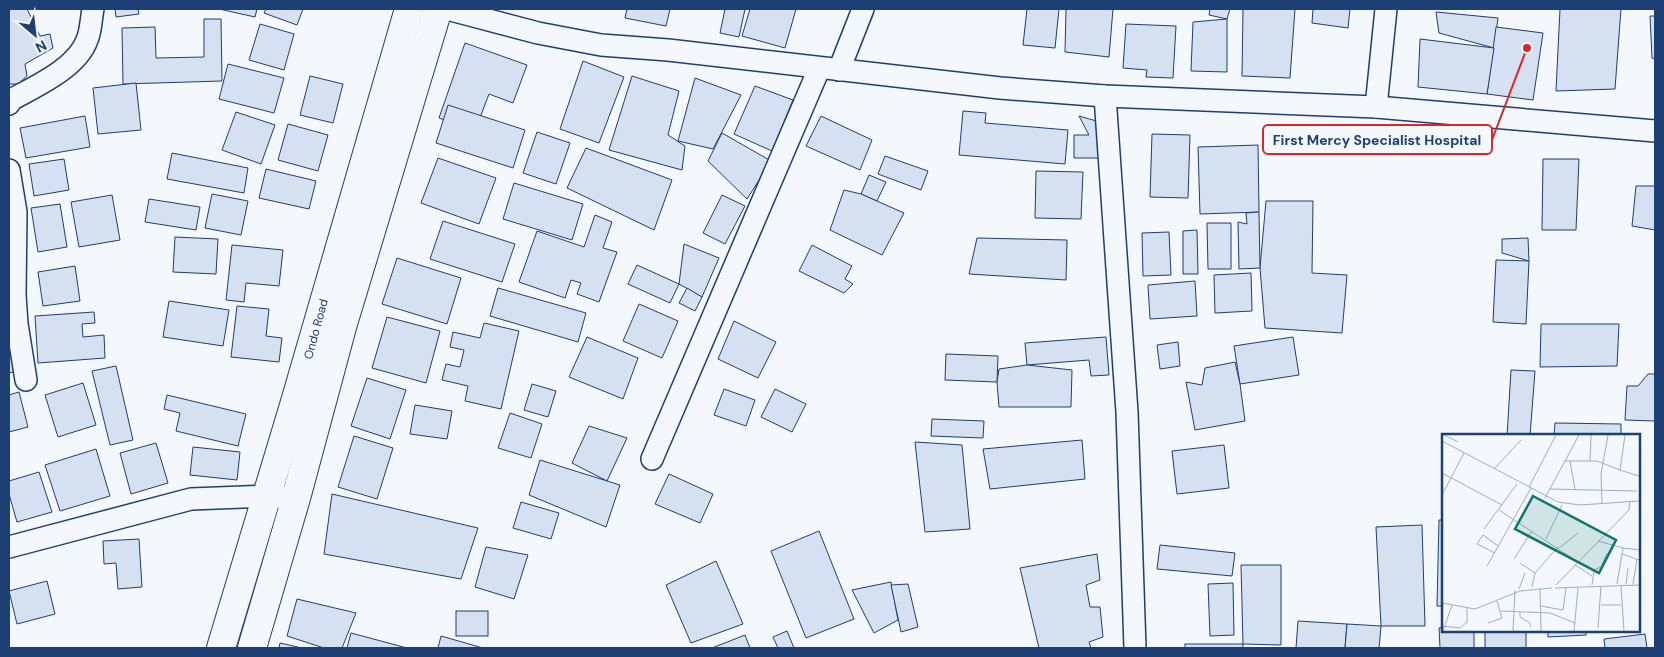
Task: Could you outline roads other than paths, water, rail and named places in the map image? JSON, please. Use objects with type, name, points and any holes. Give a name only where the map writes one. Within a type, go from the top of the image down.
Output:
[{"type":"main road","name":"Ondo Road","points":[[221,648],[296,402],[324,299],[409,9]]},
{"type":"main road","name":"Ondo Road","points":[[252,648],[296,498],[342,327],[438,9]]},
{"type":"street","points":[[9,104],[11,100],[64,68],[75,58],[87,40],[93,9]]},
{"type":"street","points":[[447,9],[538,33],[601,45],[668,50],[829,70],[1000,88],[1106,96],[1376,107],[1655,131]]},
{"type":"street","points":[[652,459],[829,70],[863,9]]},
{"type":"street","points":[[1376,107],[1386,9]]},
{"type":"street","points":[[1106,96],[1126,412],[1135,648]]},
{"type":"street","points":[[9,170],[16,212],[15,295],[26,380]]},
{"type":"street","points":[[9,547],[191,499],[266,496],[296,498]]},
{"type":"place","name":"First Mercy Specialist Hospital","points":[[1527,48]]}]
